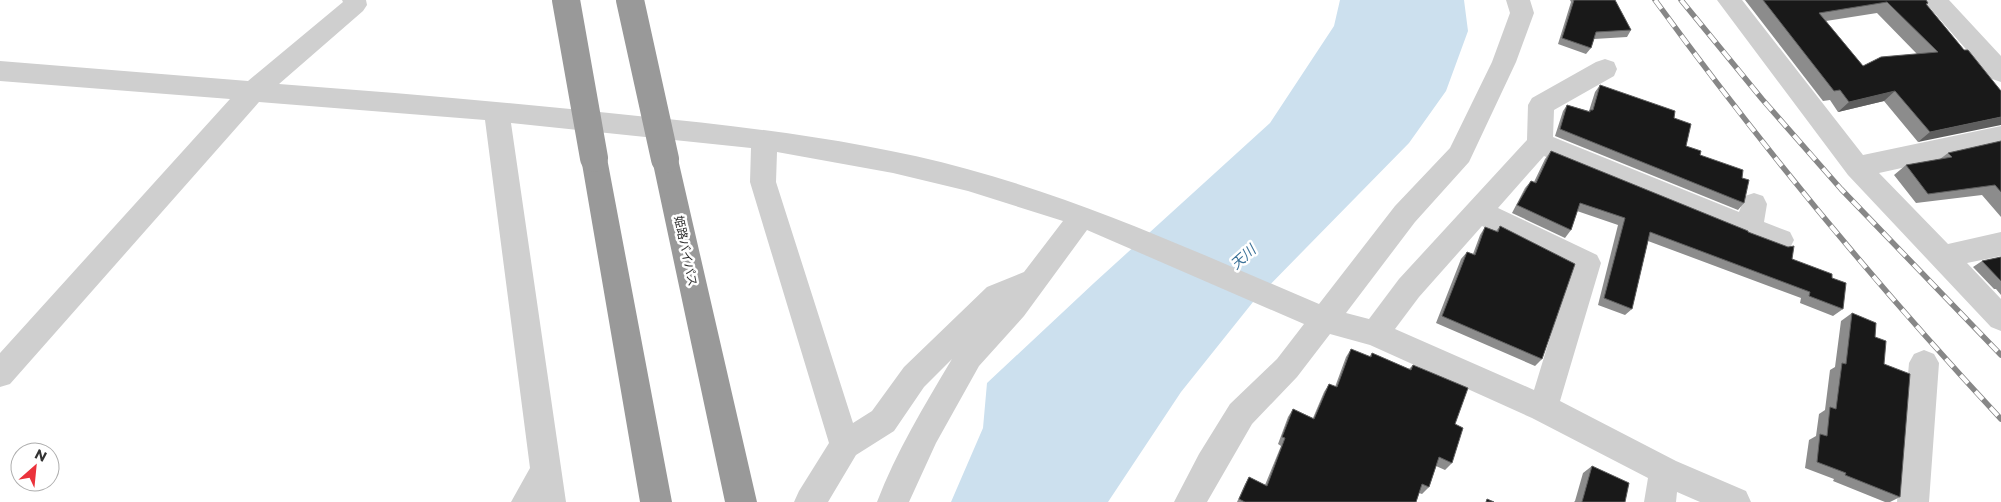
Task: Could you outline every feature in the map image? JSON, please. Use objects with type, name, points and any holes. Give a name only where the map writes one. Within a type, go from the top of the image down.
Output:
[{"type":"highway","points":[[566,0],[656,502]]},
{"type":"highway","name":"姫路バイパス","points":[[630,0],[741,502]]},
{"type":"street","points":[[0,374],[252,92],[355,5],[354,0]]},
{"type":"street","points":[[1190,502],[1210,464],[1241,414],[1287,368],[1405,214],[1460,155],[1504,62],[1522,14],[1518,0]]},
{"type":"street","points":[[1729,0],[1857,167],[2001,318]]},
{"type":"street","points":[[1934,0],[2001,72]]},
{"type":"street","points":[[1375,334],[1409,288],[1540,143],[1541,105],[1605,69]]},
{"type":"street","points":[[0,71],[498,110],[764,139],[902,164],[968,180],[1082,216],[1323,319],[1375,334],[1543,408],[1665,471],[1735,502]]},
{"type":"street","points":[[498,110],[501,151],[550,502]]},
{"type":"street","points":[[1857,167],[2001,136]]},
{"type":"street","points":[[764,139],[763,182],[845,445]]},
{"type":"street","points":[[1540,143],[1752,216],[1780,240]]},
{"type":"street","points":[[1479,212],[1587,263],[1543,408]]},
{"type":"street","points":[[893,502],[900,483],[925,433],[969,357],[1014,307],[1082,216]]},
{"type":"street","points":[[1942,257],[2001,244]]},
{"type":"street","points":[[810,502],[845,445],[884,421],[914,377],[997,296],[1032,281]]},
{"type":"street","points":[[1913,502],[1924,363]]},
{"type":"street","points":[[1202,502],[1210,464]]},
{"type":"street","points":[[527,502],[546,470]]},
{"type":"street","points":[[1660,502],[1665,471]]},
{"type":"water","name":"天川","points":[[1340,0],[1464,0],[1468,31],[1446,91],[1409,143],[1253,302],[1181,392],[1108,502],[951,502],[983,428],[987,383],[1270,123],[1334,26]]},
{"type":"building","points":[[1574,0],[1615,0],[1631,30],[1596,32],[1591,48],[1562,38]]},
{"type":"building","points":[[1763,0],[1926,0],[1928,3],[1926,4],[1964,50],[1968,50],[2001,91],[2001,117],[1930,132],[1895,91],[1849,102],[1840,90],[1834,91]],"holes":[[[1887,2],[1938,52],[1881,57],[1863,66],[1819,13]]]},
{"type":"building","points":[[1600,85],[1675,111],[1674,118],[1691,124],[1686,146],[1701,151],[1700,155],[1743,170],[1742,178],[1749,180],[1744,203],[1560,129],[1567,105],[1590,112],[1590,110],[1593,110]]},
{"type":"building","points":[[2001,141],[2001,192],[1995,185],[1928,194],[1906,165],[1952,157],[1948,153]]},
{"type":"building","points":[[1551,151],[1748,232],[1788,247],[1794,246],[1792,259],[1832,274],[1832,278],[1846,283],[1843,309],[1809,296],[1810,292],[1650,232],[1632,309],[1604,298],[1625,218],[1580,203],[1571,230],[1517,205],[1531,181],[1536,183]]},
{"type":"building","points":[[1500,226],[1575,264],[1542,359],[1442,316],[1467,252],[1475,255],[1485,227],[1498,232]]},
{"type":"building","points":[[2001,257],[2001,281],[1982,261]]},
{"type":"building","points":[[1852,313],[1876,323],[1875,337],[1886,341],[1884,364],[1910,374],[1900,497],[1817,462],[1820,434],[1827,436],[1830,407],[1836,409],[1842,363],[1846,364]]},
{"type":"building","points":[[1351,349],[1371,357],[1372,353],[1411,370],[1413,365],[1468,388],[1455,424],[1463,428],[1452,463],[1439,457],[1429,487],[1422,484],[1416,502],[1245,502],[1239,499],[1249,477],[1267,486],[1285,438],[1282,437],[1293,409],[1314,419],[1329,384],[1337,387]]},
{"type":"building","points":[[1592,466],[1629,483],[1625,502],[1582,502]]},
{"type":"railway","points":[[1655,0],[1737,109],[1822,215],[1865,267],[2001,419]]},
{"type":"railway","points":[[1681,0],[1762,99],[1841,189],[2001,355]]}]
